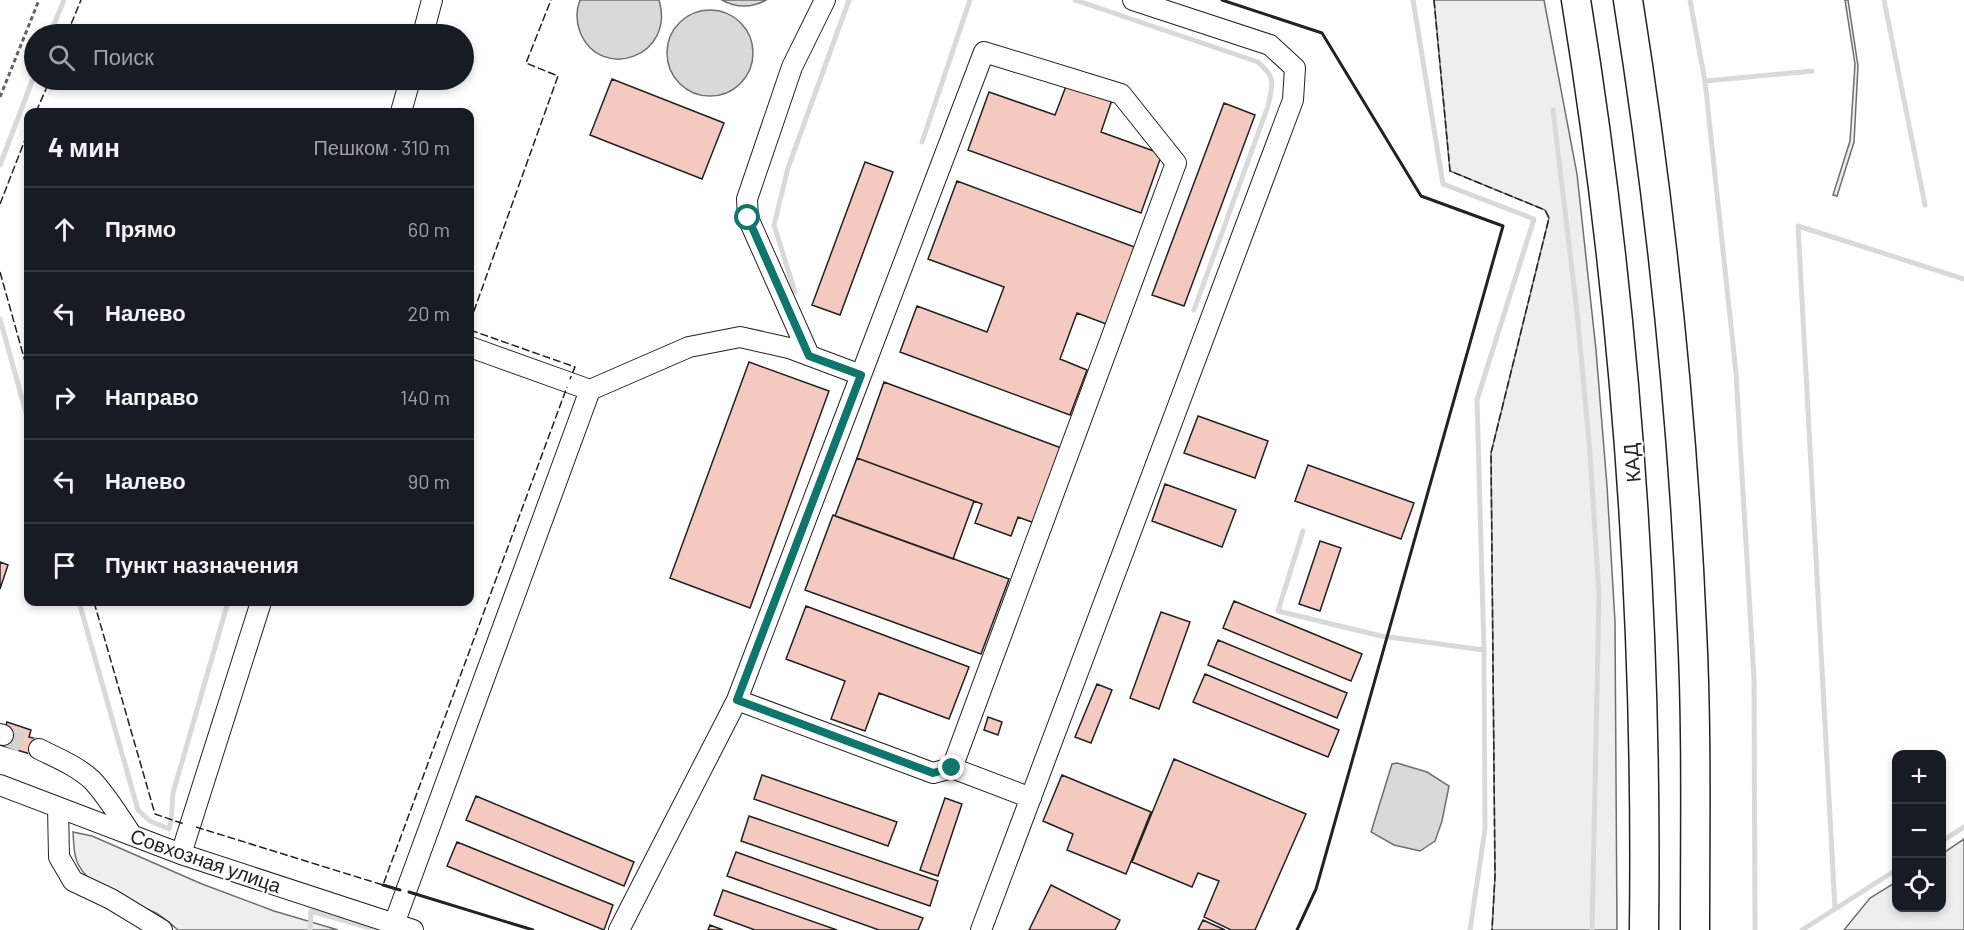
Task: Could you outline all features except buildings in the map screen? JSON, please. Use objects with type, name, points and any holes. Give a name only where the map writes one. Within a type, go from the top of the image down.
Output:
[{"type":"highway","name":"КАД","points":[[1576,0],[1592,98],[1615,279],[1633,486],[1642,646],[1646,824],[1644,930]]},
{"type":"highway","points":[[1628,0],[1642,87],[1663,261],[1684,471],[1692,632],[1695,930]]},
{"type":"street","points":[[426,24],[432,0]]},
{"type":"street","points":[[809,356],[748,218],[747,199],[792,67],[825,0]]},
{"type":"street","points":[[981,930],[1293,100],[1294,68],[1270,45],[1133,0]]},
{"type":"street","points":[[1565,0],[1592,98]]},
{"type":"street","points":[[619,930],[737,700],[984,52],[1121,94],[1176,163],[952,768]]},
{"type":"street","points":[[402,108],[407,90]]},
{"type":"street","points":[[474,348],[590,390],[688,347],[740,337],[789,348],[861,375]]},
{"type":"street","points":[[394,924],[404,891],[590,390]]},
{"type":"street","points":[[181,854],[260,606]]},
{"type":"street","points":[[737,700],[933,773],[952,768],[1031,798]]},
{"type":"street","points":[[39,749],[69,764],[91,780],[110,802],[131,834]]},
{"type":"street","name":"Совхозная улица","points":[[0,785],[181,854],[413,930]]},
{"type":"street","points":[[58,807],[59,857],[73,881],[111,899],[162,930]]},
{"type":"path","points":[[29,24],[39,0]]},
{"type":"path","points":[[0,97],[24,37]]},
{"type":"shaded area","points":[[580,0],[659,0],[661,20],[657,36],[647,48],[634,56],[619,59],[604,56],[590,48],[580,32],[577,16]]},
{"type":"shaded area","points":[[722,0],[766,0],[744,6]]},
{"type":"shaded area","points":[[1434,0],[1544,0],[1577,174],[1596,350],[1607,486],[1615,622],[1617,930],[1492,930],[1495,876],[1491,453],[1549,218],[1545,210],[1450,171]]},
{"type":"shaded area","points":[[1845,0],[1848,0],[1858,66],[1854,142],[1837,196],[1833,195],[1850,141],[1855,64]]},
{"type":"shaded area","points":[[710,10],[734,17],[746,29],[753,53],[746,77],[734,89],[710,96],[686,89],[674,77],[667,53],[674,29],[686,17]]},
{"type":"shaded area","points":[[1397,763],[1427,772],[1449,786],[1442,821],[1435,841],[1420,851],[1394,845],[1371,832],[1392,764]]},
{"type":"shaded area","points":[[73,832],[92,836],[202,884],[274,911],[338,930],[178,930],[156,913],[113,894],[84,874],[76,860]]},
{"type":"shaded area","points":[[1964,839],[1964,930],[1844,930],[1870,898],[1892,884],[1892,912],[1946,912],[1946,851]]},
{"type":"waterway","points":[[54,24],[64,0]]},
{"type":"waterway","points":[[795,292],[774,225],[788,168],[849,0]]},
{"type":"waterway","points":[[922,142],[970,0]]},
{"type":"waterway","points":[[1075,0],[1258,62],[1268,72],[1272,81],[1268,106],[1194,310]]},
{"type":"waterway","points":[[1413,0],[1443,184],[1534,219],[1477,400],[1484,650],[1485,829],[1470,930]]},
{"type":"waterway","points":[[1690,0],[1705,81],[1736,373],[1754,679],[1755,930]]},
{"type":"waterway","points":[[1884,0],[1925,205]]},
{"type":"waterway","points":[[1705,81],[1812,71]]},
{"type":"waterway","points":[[0,165],[29,90]]},
{"type":"waterway","points":[[1553,110],[1577,312],[1590,453],[1599,595],[1592,930]]},
{"type":"waterway","points":[[1835,909],[1798,226],[1964,279]]},
{"type":"waterway","points":[[0,319],[24,406]]},
{"type":"waterway","points":[[1303,531],[1278,611],[1381,636],[1484,650]]},
{"type":"waterway","points":[[80,606],[138,810],[150,821],[169,829],[173,793],[227,606]]},
{"type":"waterway","points":[[1946,838],[1964,827]]},
{"type":"waterway","points":[[1802,930],[1892,873]]},
{"type":"waterway","points":[[310,930],[311,911],[377,930]]},
{"type":"tunnel","points":[[3,735],[39,749]]},
{"type":"fence","points":[[71,24],[81,0]]},
{"type":"fence","points":[[474,311],[558,76],[526,63],[551,0]]},
{"type":"fence","points":[[1434,0],[1450,171],[1545,210],[1549,218],[1491,453],[1495,876],[1492,930]]},
{"type":"fence","points":[[38,108],[46,90]]},
{"type":"fence","points":[[0,204],[24,142]]},
{"type":"fence","points":[[0,272],[24,358]]},
{"type":"fence","points":[[474,331],[575,367],[570,379]]},
{"type":"fence","points":[[196,827],[383,885],[567,387]]},
{"type":"fence","points":[[95,606],[155,814],[184,824]]},
{"type":"wall","points":[[1222,0],[1322,33],[1421,196],[1503,226],[1316,889],[1297,930]]},
{"type":"wall","points":[[383,885],[400,890]]},
{"type":"wall","points":[[409,892],[533,930]]},
{"type":"route","points":[[748,218],[809,356],[861,375],[737,700],[933,773],[952,768]]}]
